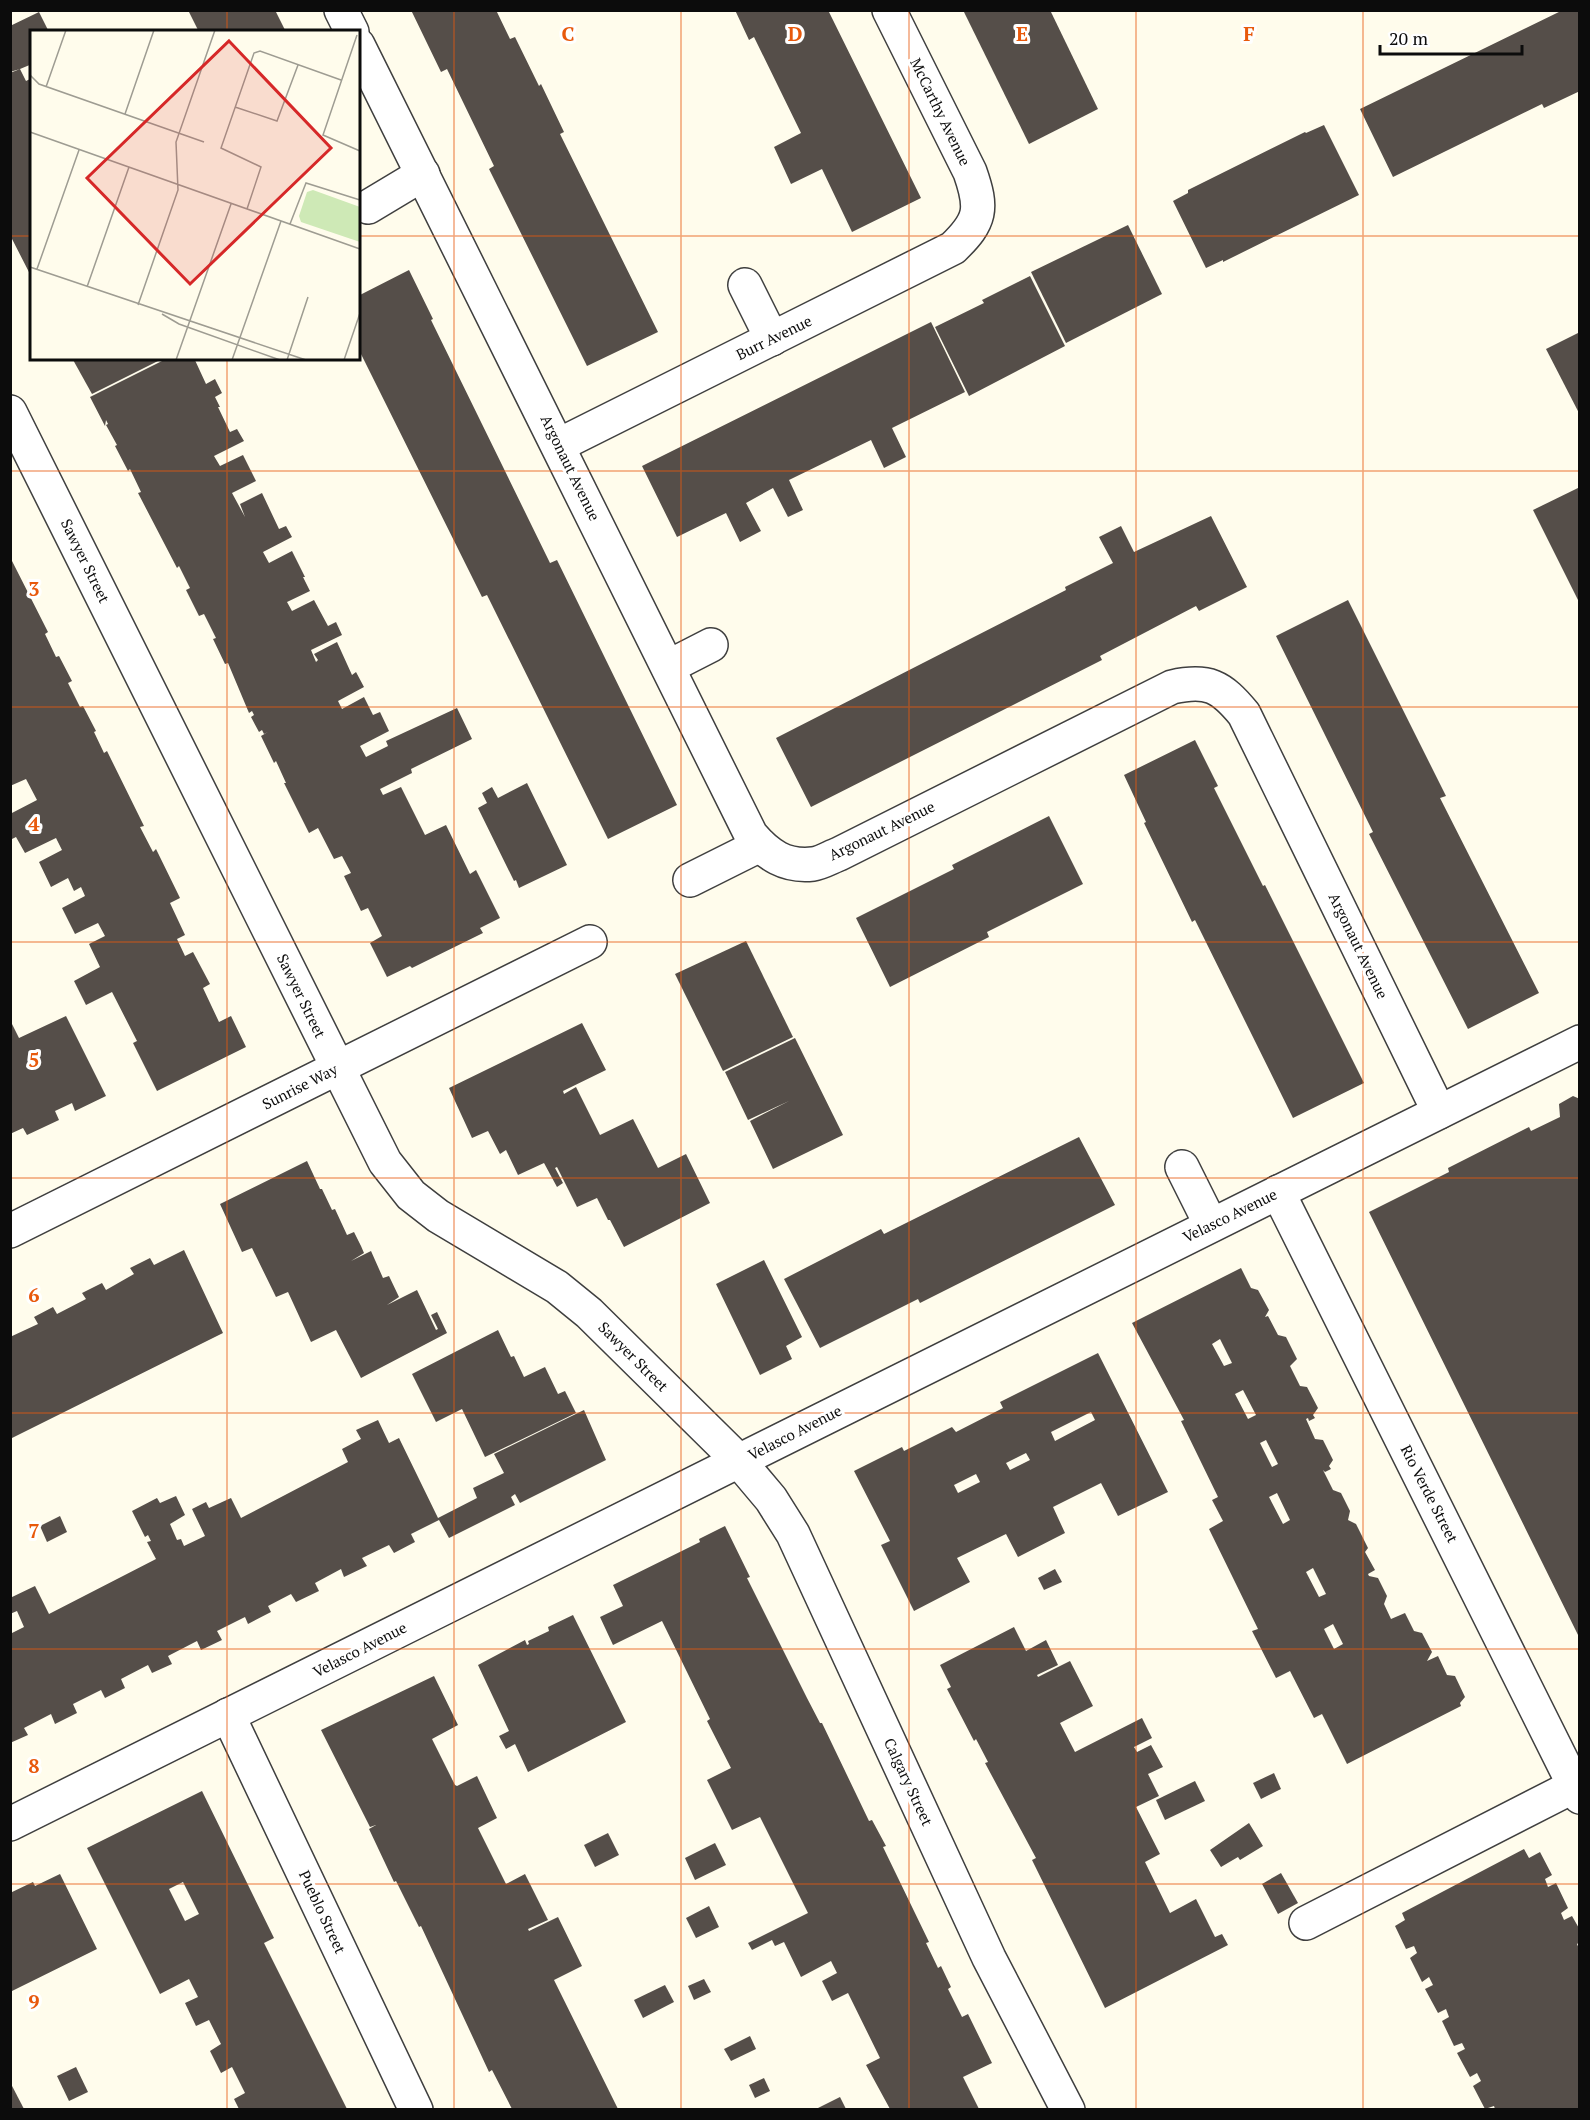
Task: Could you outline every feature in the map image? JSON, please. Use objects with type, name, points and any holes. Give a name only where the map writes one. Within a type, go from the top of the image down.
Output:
[{"type":"street","points":[[341,10],[351,30]]},
{"type":"street","name":"McCarthy Avenue","points":[[889,10],[970,172],[978,195],[977,216]]},
{"type":"street","name":"Argonaut Avenue","points":[[360,49],[746,825],[759,845],[768,853],[790,863],[814,864],[840,854],[1172,687],[1193,682],[1214,687],[1229,697],[1244,714],[1439,1112]]},
{"type":"street","points":[[368,207],[423,174]]},
{"type":"street","name":"Burr Avenue","points":[[558,445],[952,248],[968,234],[977,216]]},
{"type":"street","points":[[745,285],[772,339]]},
{"type":"street","name":"Sawyer Street","points":[[10,412],[385,1162],[411,1195],[438,1216],[557,1287],[589,1313],[739,1461]]},
{"type":"street","points":[[668,667],[711,645]]},
{"type":"street","points":[[690,880],[759,845]]},
{"type":"street","name":"Sunrise Way","points":[[10,1231],[590,942]]},
{"type":"street","name":"Velasco Avenue","points":[[10,1824],[1580,1042]]},
{"type":"street","points":[[1182,1167],[1211,1225]]},
{"type":"street","name":"Rio Verde Street","points":[[1278,1192],[1577,1791]]},
{"type":"street","name":"Calgary Street","points":[[739,1461],[771,1499],[793,1534],[989,1958],[1068,2109]]},
{"type":"street","name":"Pueblo Street","points":[[228,1715],[416,2109]]},
{"type":"street","points":[[1306,1923],[1577,1791]]},
{"type":"building","points":[[188,10],[275,10],[285,30],[198,30]]},
{"type":"building","points":[[411,10],[496,10],[510,39],[515,37],[539,86],[541,84],[564,132],[560,134],[658,332],[587,366],[489,169],[494,166],[447,69],[441,72]]},
{"type":"building","points":[[735,10],[828,10],[921,198],[852,232],[822,169],[791,184],[774,147],[801,133],[754,37],[749,40]]},
{"type":"building","points":[[963,10],[1050,10],[1098,109],[1029,144]]},
{"type":"building","points":[[1563,10],[1580,10],[1580,91],[1544,108],[1542,104],[1393,177],[1360,109]]},
{"type":"building","points":[[39,12],[48,30],[30,30],[30,65],[10,72],[10,26]]},
{"type":"building","points":[[20,69],[26,81],[30,79],[30,274],[10,235],[10,73]]},
{"type":"building","points":[[1324,125],[1359,195],[1223,262],[1223,260],[1206,268],[1173,201],[1188,193],[1188,190],[1305,132]]},
{"type":"building","points":[[1128,225],[1162,294],[1066,343],[1031,272]]},
{"type":"building","points":[[409,270],[433,319],[431,320],[550,563],[557,560],[677,805],[608,839],[487,595],[482,597],[360,352],[360,295]]},
{"type":"building","points":[[1030,276],[1065,346],[969,396],[935,327],[984,303],[982,300]]},
{"type":"building","points":[[931,322],[965,392],[892,428],[906,457],[884,468],[871,440],[789,480],[803,510],[788,517],[773,488],[746,503],[761,531],[740,542],[726,513],[677,537],[642,466]]},
{"type":"building","points":[[1580,332],[1580,415],[1546,349]]},
{"type":"building","points":[[73,360],[160,360],[92,394]]},
{"type":"building","points":[[164,360],[195,360],[206,384],[215,379],[222,393],[215,397],[220,407],[218,407],[230,432],[237,429],[244,441],[214,456],[220,466],[243,455],[256,481],[232,493],[245,517],[240,504],[262,493],[279,529],[286,526],[292,537],[263,552],[269,563],[292,551],[305,577],[303,577],[310,591],[287,602],[292,611],[314,600],[328,626],[336,622],[342,635],[311,650],[316,662],[318,660],[314,654],[337,642],[352,675],[356,672],[364,687],[338,701],[342,709],[364,697],[373,715],[380,712],[389,731],[360,746],[366,757],[388,746],[386,741],[457,708],[472,739],[411,769],[412,773],[380,789],[383,795],[401,787],[425,835],[446,825],[470,874],[476,870],[500,918],[480,928],[483,933],[412,968],[410,966],[387,977],[370,943],[382,936],[368,908],[361,911],[344,876],[351,873],[342,856],[334,859],[318,828],[309,833],[284,783],[286,783],[276,761],[274,763],[261,736],[268,732],[264,734],[262,730],[259,732],[251,717],[254,715],[252,711],[249,713],[228,663],[225,664],[213,639],[216,638],[204,614],[199,616],[186,590],[190,588],[179,566],[177,568],[138,493],[141,492],[115,446],[117,445],[106,425],[108,424],[106,420],[105,426],[90,397]]},
{"type":"building","points":[[1580,487],[1580,604],[1533,510]]},
{"type":"building","points":[[1211,516],[1247,587],[1199,611],[1196,606],[1100,656],[1102,660],[811,807],[776,738],[1066,590],[1065,587],[1113,563],[1099,537],[1121,526],[1134,552]]},
{"type":"building","points":[[10,557],[48,632],[45,634],[56,657],[59,656],[72,681],[68,683],[96,731],[94,732],[104,753],[107,751],[144,826],[140,827],[153,852],[156,849],[180,898],[170,903],[185,935],[177,939],[185,956],[193,952],[210,984],[203,988],[219,1022],[231,1016],[246,1047],[157,1091],[133,1043],[137,1041],[112,992],[86,1005],[74,981],[100,967],[89,944],[105,936],[98,923],[75,934],[62,908],[85,896],[81,887],[74,891],[68,878],[51,887],[39,862],[62,850],[56,838],[25,853],[16,837],[10,840],[10,814],[37,800],[26,779],[10,786],[10,753],[12,753],[10,749]]},
{"type":"building","points":[[1348,600],[1446,796],[1440,798],[1539,993],[1468,1029],[1369,834],[1373,832],[1276,636]]},
{"type":"building","points":[[1195,740],[1218,786],[1214,788],[1364,1083],[1293,1118],[1195,920],[1192,922],[1144,823],[1146,822],[1124,775]]},
{"type":"building","points":[[527,783],[567,865],[519,888],[478,808],[487,803],[482,793],[492,787],[498,798]]},
{"type":"building","points":[[1049,816],[1083,884],[987,932],[989,937],[890,987],[856,918],[954,869],[952,865]]},
{"type":"building","points":[[746,941],[793,1037],[723,1071],[675,974]]},
{"type":"building","points":[[66,1016],[106,1096],[75,1111],[72,1103],[55,1111],[59,1120],[27,1135],[23,1128],[10,1134],[10,1020],[19,1038]]},
{"type":"building","points":[[582,1023],[606,1070],[563,1091],[564,1094],[576,1087],[600,1135],[633,1119],[658,1168],[686,1154],[710,1203],[624,1247],[597,1198],[577,1207],[557,1167],[555,1168],[563,1183],[557,1187],[544,1163],[518,1175],[506,1150],[500,1154],[488,1131],[472,1138],[449,1088]]},
{"type":"building","points":[[795,1038],[843,1135],[773,1169],[750,1121],[789,1101],[748,1120],[725,1072]]},
{"type":"building","points":[[1573,1096],[1580,1099],[1580,1639],[1369,1212],[1449,1172],[1448,1168],[1529,1127],[1531,1131],[1560,1117],[1559,1104]]},
{"type":"building","points":[[1079,1137],[1115,1205],[920,1303],[918,1299],[820,1348],[784,1279],[881,1229],[884,1234]]},
{"type":"building","points":[[307,1161],[320,1189],[332,1210],[335,1209],[347,1235],[354,1232],[361,1246],[364,1253],[351,1261],[371,1251],[383,1278],[389,1276],[399,1297],[387,1305],[417,1290],[436,1330],[438,1329],[431,1315],[437,1312],[447,1333],[361,1378],[336,1330],[311,1342],[288,1292],[276,1297],[252,1248],[242,1252],[220,1204]]},
{"type":"building","points":[[184,1250],[223,1333],[10,1439],[10,1337],[38,1324],[34,1317],[53,1307],[57,1314],[86,1299],[82,1293],[102,1283],[106,1290],[134,1274],[130,1268],[150,1258],[154,1265]]},
{"type":"building","points":[[764,1260],[802,1337],[786,1346],[792,1359],[760,1375],[716,1284]]},
{"type":"building","points":[[1241,1268],[1251,1288],[1258,1290],[1269,1310],[1265,1317],[1268,1316],[1278,1335],[1286,1337],[1297,1359],[1290,1366],[1300,1386],[1307,1387],[1318,1408],[1313,1415],[1315,1418],[1309,1421],[1308,1418],[1306,1419],[1315,1439],[1323,1440],[1333,1460],[1329,1466],[1331,1469],[1325,1472],[1323,1470],[1333,1490],[1341,1493],[1350,1511],[1348,1520],[1356,1524],[1368,1548],[1365,1552],[1375,1570],[1368,1574],[1369,1576],[1378,1578],[1387,1596],[1384,1604],[1391,1619],[1405,1613],[1414,1631],[1422,1633],[1432,1652],[1427,1661],[1438,1656],[1447,1675],[1455,1676],[1465,1697],[1460,1703],[1461,1706],[1347,1764],[1322,1714],[1314,1718],[1290,1671],[1276,1678],[1252,1631],[1258,1629],[1209,1529],[1223,1521],[1212,1500],[1218,1497],[1181,1421],[1184,1420],[1132,1323]],"holes":[[[1220,1339],[1232,1363],[1224,1366],[1212,1344]],[[1243,1390],[1256,1415],[1248,1419],[1235,1394]],[[1266,1440],[1278,1464],[1272,1467],[1260,1443]],[[1277,1493],[1290,1520],[1283,1524],[1269,1497]],[[1313,1568],[1326,1594],[1319,1597],[1306,1572]],[[1333,1624],[1343,1644],[1334,1649],[1324,1629]]]},
{"type":"building","points":[[498,1330],[524,1377],[545,1367],[558,1394],[565,1391],[576,1413],[485,1457],[462,1409],[436,1422],[412,1374]]},
{"type":"building","points":[[1098,1353],[1168,1492],[1118,1516],[1101,1483],[1053,1507],[1065,1533],[1018,1557],[1006,1534],[957,1558],[970,1582],[914,1611],[881,1545],[890,1541],[854,1471],[902,1447],[904,1451],[952,1427],[956,1432],[1003,1408],[1000,1402]],"holes":[[[1091,1412],[1095,1420],[1055,1441],[1051,1432]],[[1026,1453],[1030,1460],[1010,1470],[1006,1463]],[[976,1474],[980,1482],[958,1493],[954,1485]]]},
{"type":"building","points":[[584,1410],[606,1460],[520,1503],[515,1494],[511,1497],[515,1505],[449,1538],[439,1520],[411,1534],[415,1542],[394,1553],[389,1545],[362,1558],[367,1566],[344,1577],[341,1569],[315,1583],[319,1591],[296,1602],[291,1594],[268,1606],[271,1612],[248,1624],[245,1617],[217,1631],[222,1640],[201,1650],[197,1641],[168,1656],[172,1664],[152,1673],[148,1665],[121,1679],[125,1688],[105,1698],[101,1690],[73,1704],[77,1713],[55,1724],[51,1714],[24,1728],[28,1735],[10,1743],[10,1634],[24,1627],[17,1611],[10,1614],[10,1598],[35,1586],[49,1614],[156,1559],[147,1542],[151,1541],[148,1535],[145,1537],[132,1511],[157,1498],[160,1503],[176,1496],[185,1515],[170,1524],[177,1540],[181,1539],[184,1546],[205,1536],[192,1509],[206,1502],[209,1508],[231,1498],[241,1518],[348,1462],[342,1449],[361,1439],[356,1430],[378,1420],[389,1443],[399,1438],[438,1518],[477,1498],[473,1488],[504,1473],[494,1454]]},
{"type":"building","points":[[60,1516],[67,1532],[47,1542],[40,1526]]},
{"type":"building","points":[[725,1526],[750,1577],[747,1578],[807,1698],[822,1723],[869,1821],[872,1820],[886,1846],[883,1847],[929,1942],[926,1943],[938,1968],[941,1966],[951,1987],[948,1989],[962,2017],[968,2014],[992,2063],[963,2077],[979,2109],[890,2109],[866,2065],[880,2058],[848,1993],[832,2001],[822,1981],[837,1973],[831,1961],[801,1977],[784,1942],[775,1946],[772,1940],[752,1950],[748,1943],[808,1913],[760,1817],[732,1830],[707,1780],[731,1768],[707,1721],[710,1719],[662,1621],[613,1645],[600,1617],[623,1606],[613,1585],[700,1542],[699,1539]]},
{"type":"building","points":[[1055,1569],[1062,1582],[1044,1590],[1038,1578]]},
{"type":"building","points":[[573,1615],[626,1722],[528,1772],[515,1744],[506,1749],[499,1736],[509,1731],[478,1665],[525,1640],[527,1645],[529,1644],[528,1641],[549,1631],[548,1627]]},
{"type":"building","points":[[1014,1627],[1026,1651],[1046,1640],[1058,1665],[1037,1675],[1038,1677],[1070,1661],[1093,1706],[1060,1723],[1075,1752],[1142,1718],[1152,1738],[1134,1747],[1137,1752],[1151,1745],[1163,1767],[1148,1774],[1159,1796],[1136,1807],[1160,1854],[1145,1862],[1170,1913],[1196,1899],[1215,1937],[1222,1934],[1228,1945],[1105,2008],[1032,1860],[1036,1858],[985,1763],[988,1762],[976,1739],[974,1741],[947,1689],[951,1687],[940,1665]]},
{"type":"building","points":[[434,1676],[458,1725],[432,1739],[455,1785],[477,1776],[497,1818],[478,1828],[506,1884],[525,1874],[548,1920],[528,1929],[529,1931],[558,1917],[582,1966],[554,1980],[618,2109],[512,2109],[492,2070],[489,2072],[421,1926],[419,1927],[396,1881],[394,1882],[369,1829],[376,1825],[370,1827],[321,1730]]},
{"type":"building","points":[[1274,1773],[1281,1789],[1261,1799],[1253,1783]]},
{"type":"building","points":[[1195,1781],[1205,1801],[1165,1820],[1156,1800]]},
{"type":"building","points":[[202,1791],[274,1938],[264,1943],[347,2109],[239,2109],[234,2099],[245,2093],[232,2067],[221,2073],[210,2051],[221,2044],[209,2020],[196,2026],[185,2003],[198,1997],[189,1979],[160,1994],[87,1848]],"holes":[[[183,1882],[199,1914],[185,1921],[169,1889]]]},
{"type":"building","points":[[1249,1823],[1263,1846],[1240,1860],[1238,1857],[1221,1867],[1210,1850]]},
{"type":"building","points":[[608,1833],[619,1855],[595,1867],[584,1845]]},
{"type":"building","points":[[715,1843],[726,1865],[695,1880],[685,1858]]},
{"type":"building","points":[[1524,1849],[1529,1858],[1540,1852],[1552,1875],[1545,1879],[1548,1887],[1556,1883],[1568,1908],[1561,1913],[1564,1920],[1572,1916],[1580,1930],[1580,1942],[1577,1944],[1580,1951],[1580,2109],[1495,2109],[1494,2106],[1485,2109],[1473,2086],[1481,2081],[1477,2073],[1470,2077],[1457,2053],[1465,2049],[1462,2043],[1454,2046],[1442,2021],[1449,2017],[1446,2009],[1438,2013],[1425,1989],[1433,1985],[1429,1977],[1422,1982],[1410,1958],[1417,1953],[1414,1946],[1406,1949],[1395,1926],[1405,1920],[1402,1913]]},
{"type":"building","points":[[1281,1873],[1298,1903],[1278,1914],[1262,1884]]},
{"type":"building","points":[[60,1874],[97,1949],[10,1992],[10,1893],[33,1882],[35,1886]]},
{"type":"building","points":[[709,1906],[719,1927],[696,1938],[686,1918]]},
{"type":"building","points":[[704,1979],[711,1992],[694,2000],[688,1986]]},
{"type":"building","points":[[665,1985],[674,2002],[643,2018],[634,2000]]},
{"type":"building","points":[[750,2036],[756,2049],[731,2061],[724,2049]]},
{"type":"building","points":[[76,2067],[88,2092],[69,2101],[57,2076]]},
{"type":"building","points":[[764,2078],[770,2091],[755,2098],[749,2085]]},
{"type":"building","points":[[10,2082],[24,2109],[10,2109]]},
{"type":"building","points":[[840,2097],[846,2109],[816,2109]]}]
